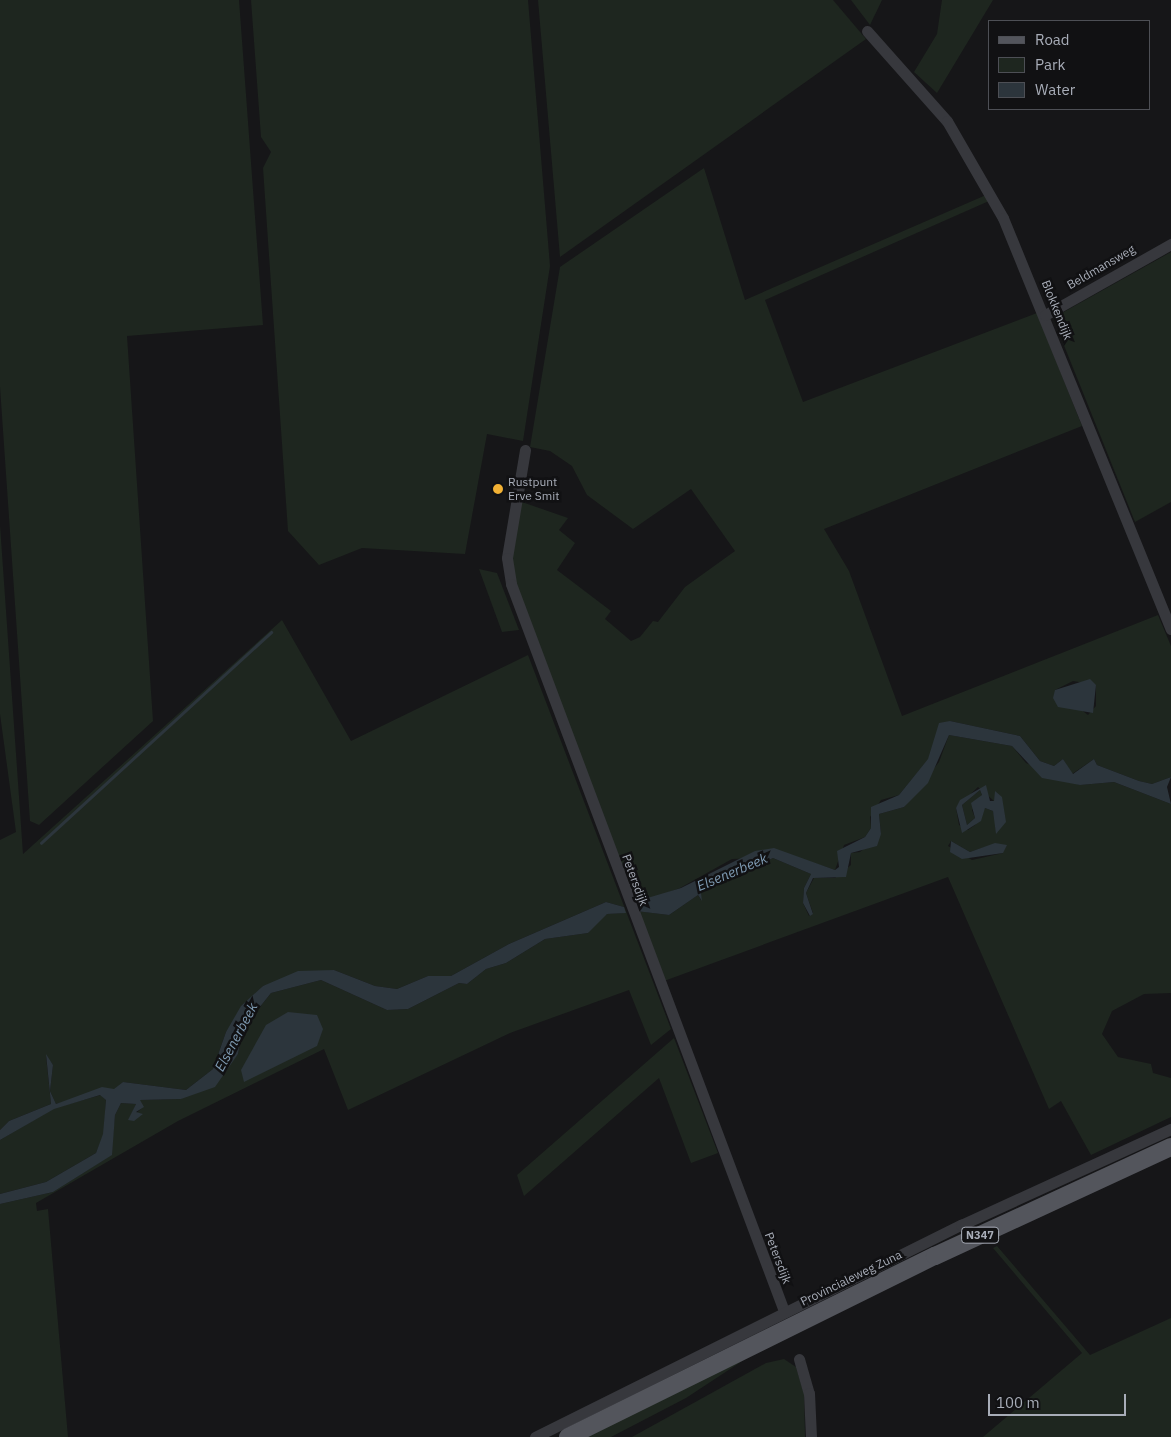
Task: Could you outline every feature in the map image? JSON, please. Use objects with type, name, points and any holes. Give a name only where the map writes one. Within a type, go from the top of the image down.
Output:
[{"type":"main road","name":"Provincialeweg Zuna","points":[[568,1437],[935,1256],[1171,1147]]},
{"type":"street","name":"Blokkendijk","points":[[867,31],[954,132],[1010,233],[1045,315],[1171,629]]},
{"type":"street","name":"Beldmansweg","points":[[1045,315],[1171,244]]},
{"type":"street","name":"Petersdijk","points":[[525,450],[507,558],[511,584],[784,1311]]},
{"type":"street","name":"Provincialeweg Zuna","points":[[535,1437],[784,1311],[1171,1129]]},
{"type":"street","points":[[799,1359],[809,1393],[811,1437]]},
{"type":"green space","points":[[0,0],[239,0],[263,325],[127,336],[153,721],[39,825],[30,821],[0,387]]},
{"type":"green space","points":[[251,0],[528,0],[550,266],[523,441],[487,434],[465,554],[362,548],[319,565],[288,531],[263,168],[271,152],[261,137]]},
{"type":"green space","points":[[538,0],[833,0],[866,39],[560,257]]},
{"type":"green space","points":[[851,0],[882,0],[870,25]]},
{"type":"green space","points":[[942,0],[993,0],[937,93],[914,72],[937,34]]},
{"type":"green space","points":[[704,168],[745,300],[986,195],[989,201],[765,300],[803,402],[1037,313],[1082,426],[824,529],[849,571],[902,716],[1158,615],[1171,646],[1171,777],[1152,784],[1139,781],[1097,765],[1094,759],[1072,774],[1063,759],[1054,766],[1040,761],[1020,736],[950,721],[924,769],[926,762],[899,795],[881,800],[870,817],[871,828],[865,837],[844,845],[835,870],[796,857],[732,859],[680,888],[635,905],[513,575],[511,560],[519,501],[568,518],[559,530],[575,543],[557,570],[611,611],[605,619],[631,641],[640,637],[653,621],[658,622],[685,587],[735,551],[691,489],[633,529],[587,495],[572,466],[550,451],[530,447],[560,267]],"holes":[[[1073,681],[1096,685],[1096,706],[1088,715],[1055,690]]]},
{"type":"green space","points":[[1171,252],[1171,502],[1135,522],[1053,318]]},
{"type":"green space","points":[[0,525],[23,854],[282,620],[351,741],[528,655],[671,1029],[651,1045],[629,990],[510,1033],[348,1110],[324,1049],[178,1121],[36,1203],[37,1211],[48,1209],[68,1437],[0,1437],[0,1204],[53,1192],[111,1155],[115,1115],[121,1103],[136,1104],[129,1120],[143,1107],[138,1103],[140,1100],[181,1099],[238,1054],[243,1028],[271,993],[321,980],[387,1010],[408,1009],[459,983],[467,984],[486,969],[506,963],[545,939],[588,933],[595,921],[607,914],[623,913],[624,907],[606,902],[509,944],[451,976],[428,976],[397,989],[375,986],[334,970],[263,986],[226,1032],[213,1069],[186,1090],[123,1082],[115,1089],[56,1104],[50,1091],[53,1065],[46,1056],[51,1104],[9,1121],[0,1130],[0,840],[16,832],[0,714]]},
{"type":"green space","points":[[479,569],[497,573],[519,630],[502,632]]},
{"type":"green space","points":[[949,735],[1012,746],[1026,763],[1080,785],[1114,782],[1171,804],[1171,993],[1144,994],[1112,1011],[1102,1034],[1118,1057],[1151,1064],[1153,1073],[1171,1078],[1171,1117],[1091,1155],[1061,1101],[1049,1109],[948,877],[664,981],[637,911],[669,915],[698,895],[701,900],[701,893],[712,886],[773,858],[811,874],[804,888],[803,903],[809,916],[813,913],[806,893],[814,878],[835,878],[851,865],[851,853],[860,852],[881,834],[879,814],[904,807],[939,762]],"holes":[[[978,787],[994,801],[999,832],[993,811],[985,808],[975,825],[968,830],[959,825],[956,808]],[[951,841],[970,852],[985,847],[1003,853],[972,860],[948,846]]]},
{"type":"green space","points":[[980,790],[982,795],[972,810],[975,818],[967,825],[962,805]]},
{"type":"green space","points":[[674,1038],[718,1153],[691,1163],[659,1078],[524,1196],[517,1175]]},
{"type":"green space","points":[[101,1095],[106,1100],[104,1134],[96,1153],[46,1182],[0,1194],[0,1140],[54,1108]]},
{"type":"green space","points":[[997,1246],[1090,1355],[1171,1318],[1171,1437],[983,1437],[1082,1353],[993,1248]]},
{"type":"green space","points":[[753,1354],[686,1398],[611,1437],[586,1437]]},
{"type":"green space","points":[[784,1359],[796,1367],[804,1393],[805,1437],[632,1437],[766,1363]]},
{"type":"water","points":[[1090,679],[1096,685],[1093,713],[1058,707],[1053,698],[1055,690]]},
{"type":"water","name":"Elsenerbeek","points":[[950,721],[1020,736],[1040,761],[1054,766],[1063,759],[1073,774],[1094,759],[1097,765],[1139,781],[1152,784],[1171,777],[1167,787],[1171,804],[1114,782],[1080,785],[1042,778],[1012,746],[949,735],[928,783],[904,807],[879,814],[881,834],[877,846],[851,853],[846,877],[813,878],[806,893],[813,914],[810,916],[803,903],[804,888],[811,874],[773,858],[712,886],[701,893],[702,901],[698,895],[669,915],[636,911],[635,905],[644,899],[681,888],[755,851],[774,848],[835,870],[839,867],[837,851],[865,837],[871,828],[871,807],[899,795],[928,759],[939,723]]},
{"type":"water","points":[[986,785],[990,801],[994,801],[995,791],[1002,797],[1006,822],[996,834],[993,811],[985,808],[981,821],[962,833],[956,808],[960,800]],"holes":[[[980,790],[982,795],[971,803],[975,818],[967,825],[962,805]]]},
{"type":"water","points":[[951,841],[970,852],[995,843],[1007,845],[1003,853],[962,859],[950,852]]},
{"type":"water","name":"Elsenerbeek","points":[[606,902],[624,907],[626,913],[607,914],[588,933],[545,939],[506,963],[486,969],[467,984],[459,983],[408,1009],[387,1010],[321,980],[271,993],[243,1028],[238,1054],[215,1087],[181,1099],[140,1100],[144,1107],[136,1112],[143,1114],[134,1121],[128,1120],[136,1104],[121,1103],[115,1115],[112,1155],[53,1192],[0,1204],[0,1194],[46,1182],[96,1153],[103,1134],[106,1100],[100,1095],[54,1109],[0,1140],[0,1130],[9,1121],[51,1104],[46,1054],[53,1065],[50,1091],[56,1104],[102,1087],[114,1089],[123,1082],[186,1090],[213,1069],[226,1032],[241,1006],[263,986],[298,971],[334,970],[375,986],[397,989],[428,976],[451,976],[509,944]]},
{"type":"water","points":[[288,1012],[317,1015],[323,1029],[317,1046],[244,1082],[241,1070],[266,1025]]},
{"type":"waterway","points":[[41,843],[271,632]]},
{"type":"place","name":"Rustpunt Erve Smit","points":[[498,489]]}]
